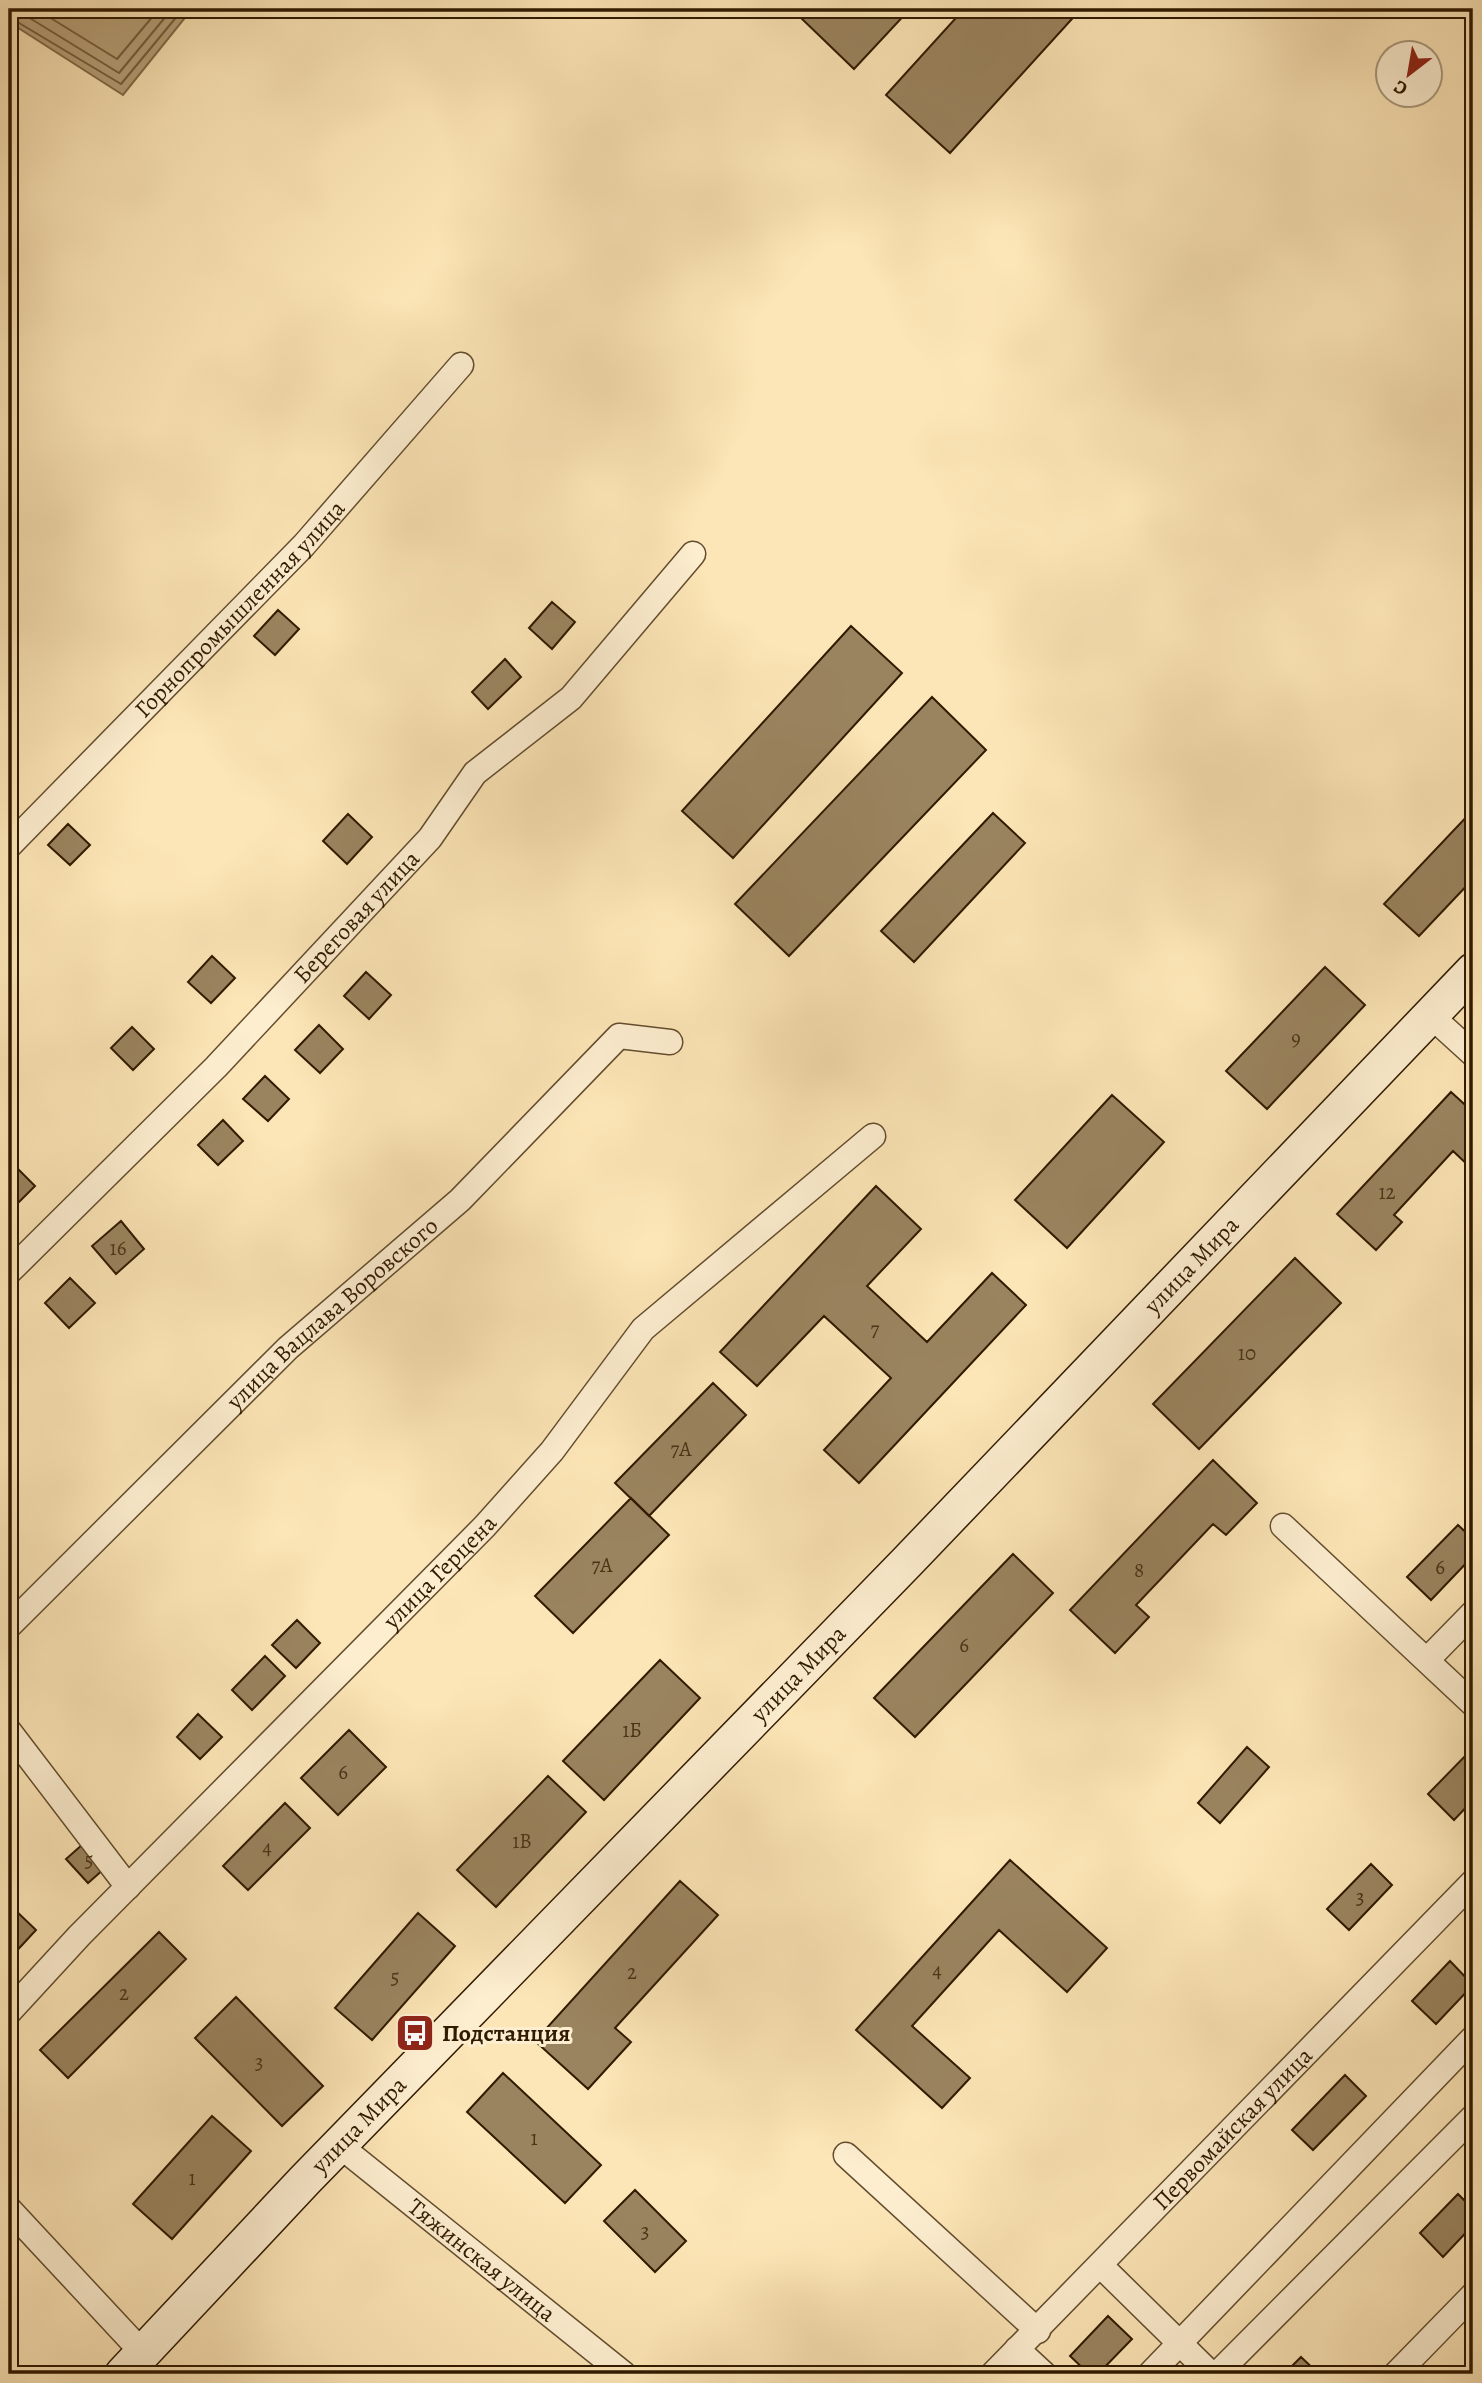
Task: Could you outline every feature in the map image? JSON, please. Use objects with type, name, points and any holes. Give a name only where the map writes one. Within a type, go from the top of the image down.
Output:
[{"type":"main road","name":"улица Мира","points":[[133,2364],[1473,971]]},
{"type":"street","name":"Горнопромышленная улица","points":[[9,846],[304,545],[461,365]]},
{"type":"street","name":"Береговая улица","points":[[9,1272],[216,1067],[430,838],[475,773],[571,698],[616,649],[693,554]]},
{"type":"street","points":[[1429,1014],[1473,1054]]},
{"type":"street","name":"улица Вацлава Воровского","points":[[9,1626],[288,1348],[460,1200],[619,1036],[670,1042]]},
{"type":"street","name":"улица Герцена","points":[[9,2012],[128,1887],[485,1527],[552,1451],[643,1329],[873,1136]]},
{"type":"street","points":[[1283,1526],[1473,1704]]},
{"type":"street","points":[[1427,1660],[1473,1613]]},
{"type":"street","points":[[9,1731],[128,1887]]},
{"type":"street","name":"Первомайская улица","points":[[993,2374],[1038,2331],[1473,1882]]},
{"type":"street","points":[[1150,2374],[1473,2038]]},
{"type":"street","points":[[1217,2374],[1473,2117]]},
{"type":"street","name":"Тяжинская улица","points":[[340,2146],[624,2374]]},
{"type":"street","points":[[846,2155],[1038,2331]]},
{"type":"street","points":[[9,2209],[133,2364]]},
{"type":"street","points":[[1101,2266],[1211,2374]]},
{"type":"street","points":[[1396,2374],[1473,2295]]},
{"type":"street","points":[[1017,2349],[1044,2374]]},
{"type":"water","points":[[9,9],[192,9],[123,95],[9,22]]},
{"type":"building","points":[[808,9],[910,9],[854,69],[800,17]]},
{"type":"building","points":[[964,9],[1081,9],[950,153],[886,95]]},
{"type":"building","points":[[552,602],[575,622],[552,649],[529,628]]},
{"type":"building","points":[[278,610],[299,629],[275,655],[254,636]]},
{"type":"building","points":[[851,626],[902,673],[733,858],[682,811]]},
{"type":"building","points":[[505,659],[521,677],[488,709],[472,692]]},
{"type":"building","points":[[932,697],[986,750],[789,956],[735,904]]},
{"type":"building","points":[[1472,811],[1473,879],[1419,936],[1384,904]]},
{"type":"building","points":[[993,813],[1025,843],[914,962],[881,931]]},
{"type":"building","points":[[348,814],[372,837],[347,864],[323,841]]},
{"type":"building","points":[[68,824],[90,845],[70,865],[48,845]]},
{"type":"building","points":[[212,956],[235,978],[211,1003],[188,982]]},
{"type":"building","points":[[1325,967],[1365,1005],[1267,1109],[1226,1071]]},
{"type":"building","points":[[366,972],[391,995],[369,1019],[344,996]]},
{"type":"building","points":[[319,1025],[343,1049],[320,1073],[295,1050]]},
{"type":"building","points":[[132,1027],[154,1049],[133,1070],[111,1048]]},
{"type":"building","points":[[265,1076],[289,1099],[268,1121],[243,1099]]},
{"type":"building","points":[[1451,1092],[1473,1112],[1473,1170],[1453,1151],[1394,1215],[1402,1222],[1376,1250],[1337,1214]]},
{"type":"building","points":[[1112,1095],[1164,1142],[1067,1248],[1015,1200]]},
{"type":"building","points":[[223,1120],[243,1141],[218,1165],[198,1145]]},
{"type":"building","points":[[12,1163],[35,1186],[13,1208],[9,1203],[9,1166]]},
{"type":"building","points":[[876,1186],[921,1229],[867,1286],[927,1342],[992,1273],[1026,1305],[859,1483],[824,1450],[891,1378],[824,1316],[757,1386],[720,1352]]},
{"type":"building","points":[[121,1221],[144,1249],[116,1274],[92,1246]]},
{"type":"building","points":[[1295,1258],[1341,1303],[1199,1449],[1153,1404]]},
{"type":"building","points":[[70,1278],[95,1303],[69,1328],[45,1303]]},
{"type":"building","points":[[713,1383],[746,1415],[649,1516],[615,1483]]},
{"type":"building","points":[[1213,1460],[1257,1503],[1226,1535],[1213,1524],[1136,1605],[1149,1617],[1115,1653],[1070,1610]]},
{"type":"building","points":[[631,1498],[669,1535],[573,1633],[535,1596]]},
{"type":"building","points":[[1458,1525],[1473,1539],[1473,1556],[1431,1600],[1407,1577]]},
{"type":"building","points":[[1013,1554],[1053,1593],[915,1737],[874,1698]]},
{"type":"building","points":[[297,1620],[320,1643],[296,1668],[272,1645]]},
{"type":"building","points":[[265,1656],[285,1676],[252,1710],[232,1690]]},
{"type":"building","points":[[660,1660],[700,1698],[604,1800],[563,1761]]},
{"type":"building","points":[[198,1714],[222,1737],[200,1759],[177,1737]]},
{"type":"building","points":[[349,1730],[386,1767],[338,1815],[301,1778]]},
{"type":"building","points":[[1247,1747],[1269,1767],[1220,1823],[1198,1803]]},
{"type":"building","points":[[1473,1748],[1473,1800],[1454,1820],[1428,1794]]},
{"type":"building","points":[[548,1776],[586,1812],[496,1907],[457,1870]]},
{"type":"building","points":[[285,1803],[310,1828],[248,1890],[223,1866]]},
{"type":"building","points":[[91,1837],[113,1861],[88,1883],[66,1859]]},
{"type":"building","points":[[1010,1860],[1107,1948],[1067,1992],[999,1930],[912,2026],[970,2078],[942,2108],[856,2030]]},
{"type":"building","points":[[1371,1864],[1392,1885],[1349,1930],[1327,1909]]},
{"type":"building","points":[[680,1881],[718,1915],[615,2028],[631,2042],[588,2089],[535,2041]]},
{"type":"building","points":[[13,1908],[36,1930],[11,1957],[9,1912]]},
{"type":"building","points":[[418,1913],[455,1946],[372,2040],[335,2008]]},
{"type":"building","points":[[159,1932],[186,1959],[68,2078],[40,2050]]},
{"type":"building","points":[[1450,1961],[1473,1985],[1436,2024],[1412,2001]]},
{"type":"building","points":[[236,1997],[323,2086],[282,2126],[195,2038]]},
{"type":"building","points":[[503,2073],[601,2165],[565,2203],[467,2112]]},
{"type":"building","points":[[1345,2075],[1366,2096],[1313,2150],[1292,2130]]},
{"type":"building","points":[[212,2116],[251,2151],[172,2239],[133,2204]]},
{"type":"building","points":[[635,2190],[686,2241],[655,2272],[604,2221]]},
{"type":"building","points":[[1458,2194],[1473,2209],[1473,2225],[1443,2257],[1420,2233]]},
{"type":"building","points":[[1108,2316],[1132,2339],[1098,2374],[1089,2374],[1070,2356]]},
{"type":"building","points":[[1301,2357],[1319,2374],[1284,2374]]},
{"type":"place","name":"Подстанция","points":[[415,2033]]}]
